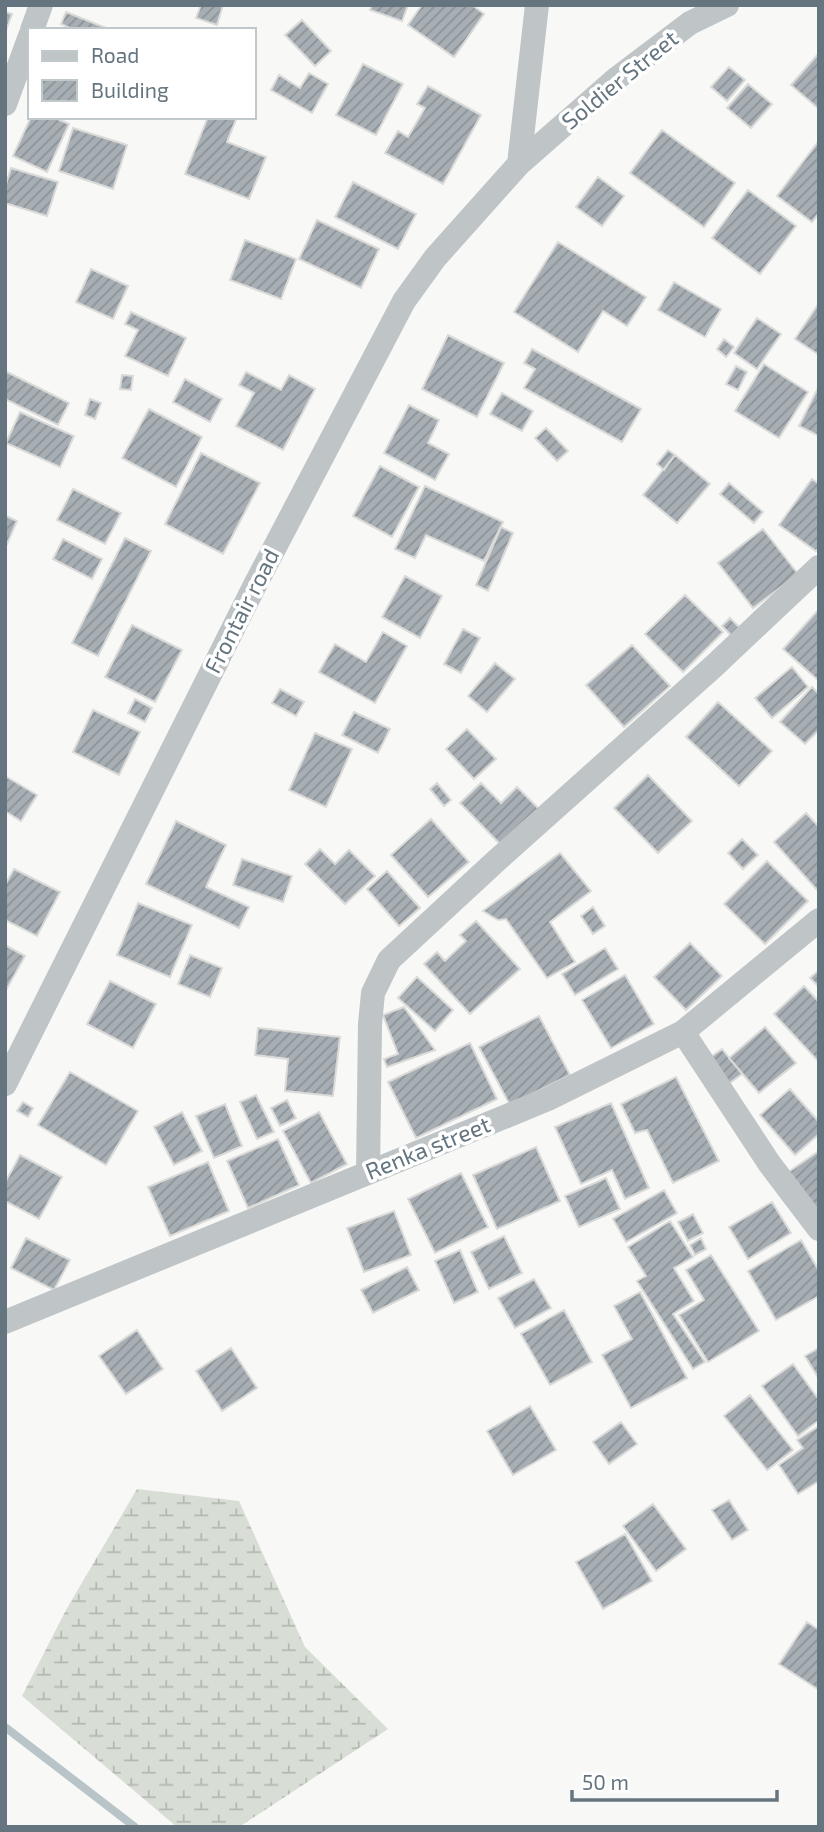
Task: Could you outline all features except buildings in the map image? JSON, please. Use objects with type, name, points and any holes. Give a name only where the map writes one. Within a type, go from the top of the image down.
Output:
[{"type":"street","points":[[33,28],[41,5]]},
{"type":"street","points":[[519,164],[537,5]]},
{"type":"street","name":"Soldier Street","points":[[519,164],[627,71],[690,23],[727,5]]},
{"type":"street","points":[[5,104],[28,41]]},
{"type":"street","name":"Frontair road","points":[[5,1084],[261,572],[390,325],[435,258],[519,164]]},
{"type":"street","points":[[368,1173],[371,1013],[373,993],[389,960],[714,666],[819,567]]},
{"type":"street","name":"Renka street","points":[[5,1322],[548,1099],[683,1032],[819,920]]},
{"type":"street","points":[[683,1032],[769,1163],[819,1229]]},
{"type":"green space","points":[[137,1489],[239,1501],[305,1647],[388,1729],[239,1827],[177,1827],[22,1696],[66,1610]]},
{"type":"waterway","points":[[5,1727],[135,1827]]}]
